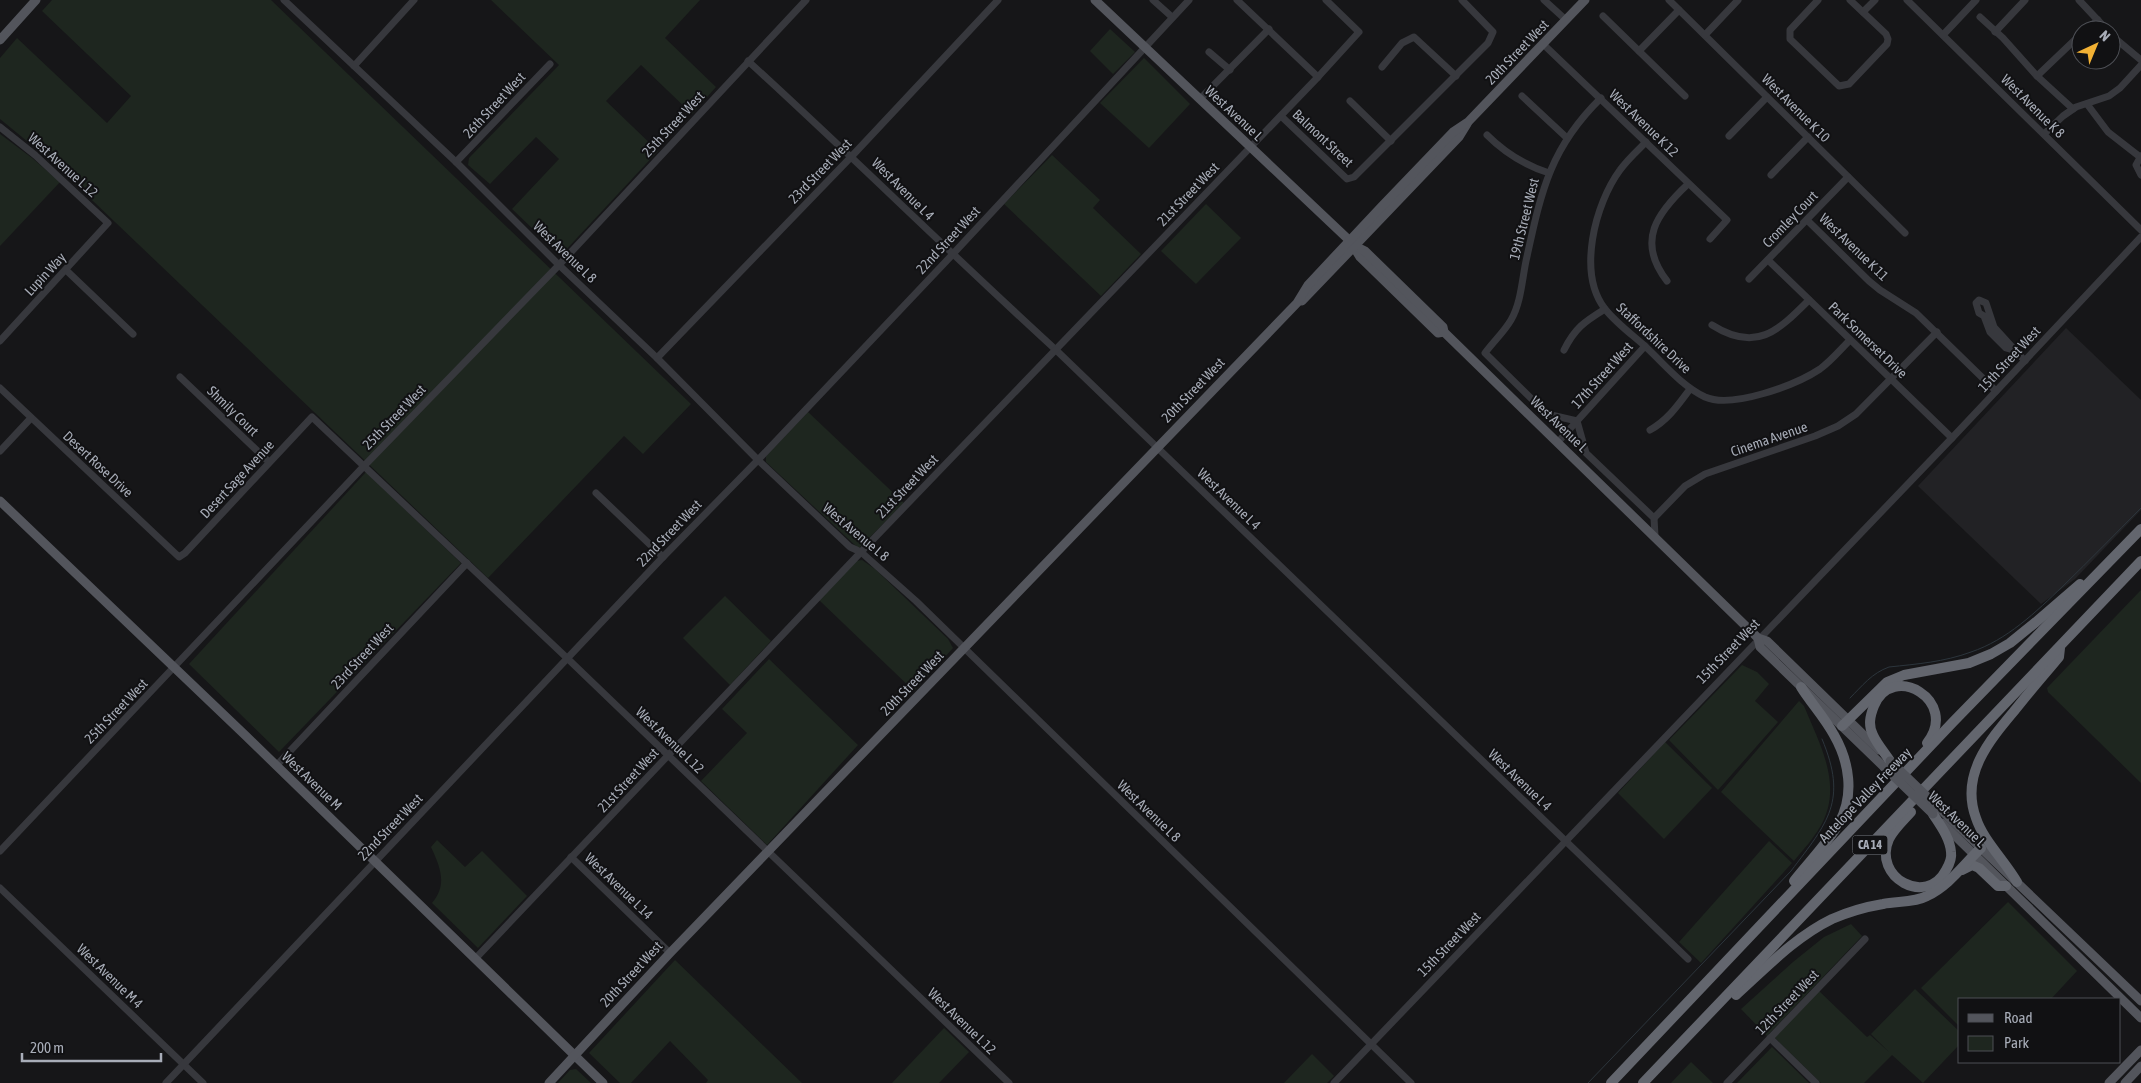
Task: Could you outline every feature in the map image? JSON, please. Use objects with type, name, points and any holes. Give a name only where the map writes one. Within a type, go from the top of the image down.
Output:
[{"type":"highway","name":"Antelope Valley Freeway","points":[[1611,1083],[1762,922],[2141,530]]},
{"type":"highway","points":[[1845,723],[1887,682],[1904,675],[1969,663],[1991,654],[2010,643],[2099,567],[2116,556]]},
{"type":"highway","name":"CA 14","points":[[1643,1083],[2141,561]]},
{"type":"highway","points":[[2017,882],[2005,861],[1982,832],[1976,819],[1972,796],[1974,773],[1987,743],[2059,657],[2061,645]]},
{"type":"highway","points":[[1870,810],[1882,793],[1933,736],[1937,724],[1932,704],[1918,691],[1904,686],[1894,687],[1880,695],[1875,702],[1869,722],[1887,764]]},
{"type":"highway","points":[[1762,922],[1840,823],[1849,788],[1848,772],[1843,754],[1834,734],[1801,687]]},
{"type":"highway","points":[[1936,811],[1948,840],[1951,852],[1950,864],[1939,880],[1922,887],[1906,885],[1899,881],[1888,866],[1886,848],[1895,830],[1937,783],[1952,760]]},
{"type":"highway","points":[[1680,1045],[1785,951],[1815,928],[1865,907],[1915,900],[1926,896],[1941,888],[1977,851]]},
{"type":"highway","points":[[1954,874],[1966,866],[1972,865],[1980,868],[1998,886],[2006,886]]},
{"type":"main road","points":[[0,40],[36,0]]},
{"type":"main road","name":"West Avenue L","points":[[1095,0],[1352,244],[1366,251],[1442,327],[1444,332],[1758,638],[1767,641],[1845,723],[1977,851],[2006,886],[2121,998]]},
{"type":"main road","name":"20th Street West","points":[[549,1083],[670,953],[1297,303],[1308,285],[1352,244],[1453,132],[1468,122],[1585,0]]},
{"type":"main road","name":"West Avenue M","points":[[0,502],[603,1083]]},
{"type":"main road","name":"West Avenue L","points":[[1758,638],[1760,647],[1801,687],[1845,723]]},
{"type":"main road","name":"West Avenue L","points":[[1977,851],[2017,882],[2141,1001]]},
{"type":"main road","name":"West Avenue L","points":[[2121,998],[2141,1018]]},
{"type":"main road","points":[[2109,1083],[2141,1050]]},
{"type":"main road","points":[[2125,1083],[2141,1066]]},
{"type":"street","name":"West Avenue L 8","points":[[284,0],[456,162],[559,265],[657,358],[758,460],[850,547],[861,552],[964,648],[1410,1083]]},
{"type":"street","points":[[354,66],[414,0]]},
{"type":"street","name":"25th Street West","points":[[0,850],[364,466],[559,265],[806,0]]},
{"type":"street","points":[[1153,0],[1172,17]]},
{"type":"street","name":"22nd Street West","points":[[166,1083],[663,557],[758,460],[952,255],[1189,0]]},
{"type":"street","points":[[1237,0],[1318,77]]},
{"type":"street","name":"21st Street West","points":[[475,959],[861,552],[1281,116],[1359,32],[1326,0]]},
{"type":"street","points":[[1350,101],[1391,141],[1488,44],[1492,32],[1462,0]]},
{"type":"street","points":[[1544,0],[1566,20]]},
{"type":"street","name":"West Avenue K 10","points":[[1669,0],[1905,233]]},
{"type":"street","points":[[1705,35],[1738,0]]},
{"type":"street","points":[[1818,0],[1790,30],[1790,39],[1840,86],[1849,84],[1887,44],[1888,39],[1886,34],[1850,0]]},
{"type":"street","points":[[1863,12],[1875,0]]},
{"type":"street","name":"West Avenue K 8","points":[[1907,0],[2141,230]]},
{"type":"street","points":[[1943,35],[1976,0]]},
{"type":"street","points":[[1995,32],[2026,0]]},
{"type":"street","points":[[2079,0],[2098,20]]},
{"type":"street","name":"23rd Street West","points":[[657,358],[852,156],[995,1]]},
{"type":"street","points":[[1639,51],[1679,10]]},
{"type":"street","points":[[1603,16],[1685,96]]},
{"type":"street","points":[[1980,18],[2037,76],[2073,109]]},
{"type":"street","points":[[1200,99],[1269,29]]},
{"type":"street","points":[[1382,67],[1402,43],[1414,37],[1456,76]]},
{"type":"street","points":[[2121,43],[2141,60]]},
{"type":"street","name":"West Avenue K 12","points":[[1543,44],[1727,220],[1710,239]]},
{"type":"street","points":[[2037,76],[2071,44]]},
{"type":"street","points":[[1209,52],[1230,70]]},
{"type":"street","name":"West Avenue L 4","points":[[748,61],[852,156],[952,255],[1056,350],[1688,959]]},
{"type":"street","name":"26th Street West","points":[[456,162],[550,64]]},
{"type":"street","points":[[2044,134],[2073,109],[2109,96],[2120,88],[2141,65]]},
{"type":"street","points":[[1522,96],[1567,138]]},
{"type":"street","points":[[1728,136],[1767,97]]},
{"type":"street","name":"19th Street West","points":[[1485,353],[1512,319],[1538,208],[1557,154],[1583,116],[1601,98]]},
{"type":"street","points":[[2087,104],[2108,132],[2141,157],[2136,165],[2141,175]]},
{"type":"street","name":"Balmont Street","points":[[1281,116],[1347,179],[1354,177],[1391,141]]},
{"type":"street","name":"West Avenue L 12","points":[[0,127],[50,168],[108,223]]},
{"type":"street","points":[[1487,135],[1502,150],[1518,161],[1549,173]]},
{"type":"street","points":[[1771,175],[1808,137]]},
{"type":"street","name":"Staffordshire Drive","points":[[1646,142],[1620,170],[1606,193],[1595,224],[1591,259],[1592,282],[1605,309],[1690,389],[1707,398],[1722,400],[1774,391],[1797,382],[1822,368],[1850,340]]},
{"type":"street","name":"Cromley Court","points":[[1750,279],[1848,177]]},
{"type":"street","points":[[1667,281],[1656,266],[1652,251],[1652,238],[1660,214],[1669,201],[1688,184]]},
{"type":"street","name":"West Avenue K 11","points":[[1807,220],[1869,281],[1910,309],[1937,332],[1996,392]]},
{"type":"street","name":"Lupin Way","points":[[0,341],[108,223]]},
{"type":"street","name":"15th Street West","points":[[1334,1083],[1758,638],[1996,392],[2141,237]]},
{"type":"street","name":"Park Somerset Drive","points":[[1768,260],[1952,438]]},
{"type":"street","points":[[66,270],[133,334]]},
{"type":"street","points":[[1712,325],[1725,334],[1737,337],[1764,336],[1785,325],[1809,300]]},
{"type":"street","points":[[1977,302],[1986,303],[1987,314],[1994,328],[2011,344],[2013,350],[2024,361]]},
{"type":"street","points":[[1564,350],[1572,334],[1585,322],[1605,309]]},
{"type":"street","name":"Cinema Avenue","points":[[1654,518],[1686,486],[1706,474],[1815,436],[1838,426],[1856,414],[1937,332]]},
{"type":"street","name":"17th Street West","points":[[1558,442],[1645,346]]},
{"type":"street","name":"West Avenue L","points":[[1485,353],[1547,414],[1577,422],[1586,453],[1654,518]]},
{"type":"street","name":"Shmily Court","points":[[180,378],[268,462]]},
{"type":"street","name":"Desert Rose Drive","points":[[0,388],[179,557]]},
{"type":"street","points":[[1650,430],[1660,424],[1675,410],[1690,389]]},
{"type":"street","name":"West Avenue L 12","points":[[312,417],[568,659],[1009,1083]]},
{"type":"street","name":"Desert Sage Avenue","points":[[179,557],[185,553],[312,417]]},
{"type":"street","points":[[0,451],[31,418]]},
{"type":"street","points":[[596,493],[663,557]]},
{"type":"street","points":[[1654,518],[1655,536]]},
{"type":"street","name":"23rd Street West","points":[[276,766],[466,563]]},
{"type":"street","name":"West Avenue L 14","points":[[571,857],[670,953]]},
{"type":"street","name":"West Avenue M 4","points":[[0,888],[203,1083]]},
{"type":"street","name":"12th Street West","points":[[1727,1083],[1866,939]]},
{"type":"street","points":[[1770,1038],[1816,1083]]},
{"type":"shaded area","points":[[2066,328],[2141,400],[2141,510],[2075,579],[2041,604],[1918,486]]},
{"type":"green space","points":[[52,0],[271,0],[691,404],[643,454],[624,436],[488,578],[50,160],[0,119],[0,58],[17,38],[107,123],[131,96],[42,11]]},
{"type":"green space","points":[[491,0],[700,0],[665,38],[716,87],[692,114],[641,65],[606,101],[658,151],[563,253],[557,252],[512,209],[559,159],[536,137],[490,184],[468,165],[469,158],[559,65]]},
{"type":"green space","points":[[1110,29],[1135,52],[1113,74],[1090,51]]},
{"type":"green space","points":[[1144,58],[1190,104],[1149,148],[1100,103]]},
{"type":"green space","points":[[0,134],[60,182],[0,246]]},
{"type":"green space","points":[[1052,155],[1100,200],[1093,208],[1141,254],[1101,296],[1004,204]]},
{"type":"green space","points":[[1206,204],[1241,238],[1196,284],[1161,251]]},
{"type":"green space","points":[[808,412],[904,503],[860,547],[857,547],[766,462],[766,456]]},
{"type":"green space","points":[[366,472],[461,563],[279,752],[189,664]]},
{"type":"green space","points":[[862,560],[875,569],[948,639],[953,648],[914,691],[819,600],[856,561]]},
{"type":"green space","points":[[2141,590],[2141,783],[2048,692],[2047,688]]},
{"type":"green space","points":[[725,596],[771,641],[730,685],[683,638]]},
{"type":"green space","points":[[769,659],[858,745],[767,845],[701,781],[747,733],[722,709]]},
{"type":"green space","points":[[1742,665],[1757,672],[1769,684],[1755,701],[1778,722],[1718,790],[1669,740]]},
{"type":"green space","points":[[1799,701],[1804,706],[1827,766],[1830,796],[1827,812],[1820,827],[1794,861],[1721,792]]},
{"type":"green space","points":[[1665,742],[1712,788],[1664,839],[1618,793]]},
{"type":"green space","points":[[437,840],[465,867],[482,851],[527,896],[478,948],[432,903],[440,889],[441,882],[439,868],[431,847]]},
{"type":"green space","points":[[1769,841],[1792,863],[1701,963],[1679,942]]},
{"type":"green space","points":[[2008,902],[2077,971],[2052,998],[1958,998],[1958,1025],[1921,988]]},
{"type":"green space","points":[[1851,924],[1862,936],[1767,1036],[1741,1009],[1824,937]]},
{"type":"green space","points":[[675,960],[802,1083],[706,1083],[708,1080],[670,1041],[631,1083],[620,1083],[589,1053]]},
{"type":"green space","points":[[1915,989],[1958,1030],[1958,1046],[1923,1083],[1892,1055],[1864,1083],[1821,1083],[1774,1037],[1819,991],[1867,1037],[1870,1035],[1889,1052],[1871,1034]]},
{"type":"green space","points":[[944,1028],[969,1052],[939,1083],[892,1083]]},
{"type":"green space","points":[[1772,1047],[1809,1083],[1737,1083]]},
{"type":"green space","points":[[1312,1054],[1334,1076],[1327,1083],[1284,1083]]},
{"type":"green space","points":[[1691,1062],[1713,1083],[1671,1083]]},
{"type":"green space","points":[[576,1069],[591,1083],[558,1083],[570,1070]]},
{"type":"waterway","points":[[1850,698],[1872,676],[1889,667],[1951,658],[1984,647],[2009,633],[2053,596],[2141,508]]},
{"type":"waterway","points":[[1588,1083],[1791,871],[1815,838],[1830,810],[1833,795],[1830,760],[1822,739]]}]
